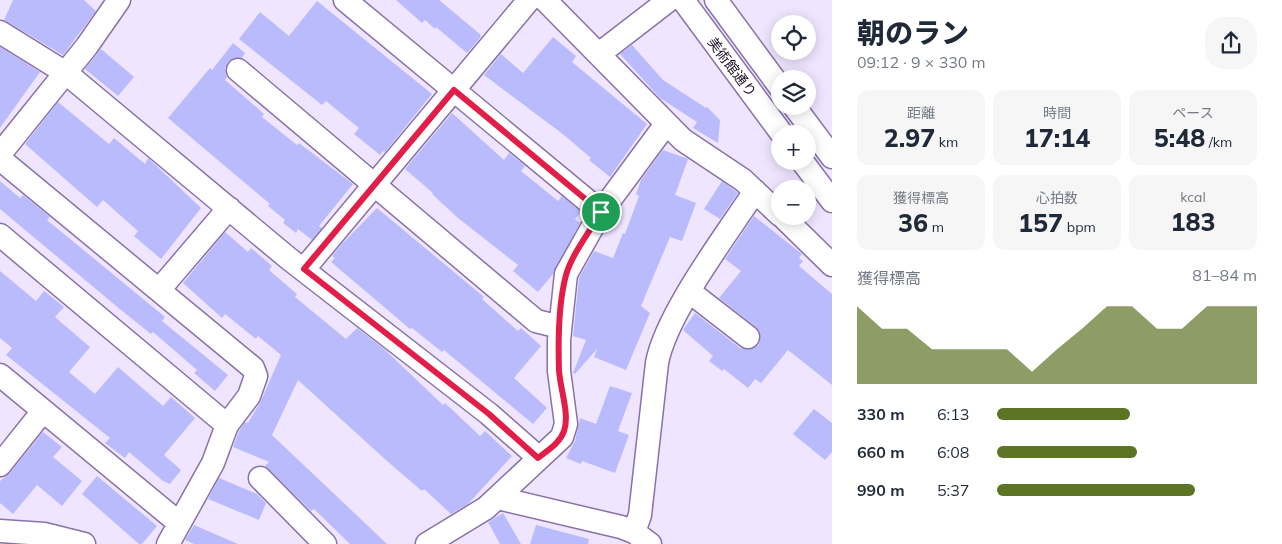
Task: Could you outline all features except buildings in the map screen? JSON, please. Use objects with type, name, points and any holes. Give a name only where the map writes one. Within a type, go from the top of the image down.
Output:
[{"type":"street","points":[[0,154],[66,73],[119,0]]},
{"type":"street","points":[[345,0],[601,212]]},
{"type":"street","points":[[304,269],[529,0]]},
{"type":"street","points":[[545,0],[683,140],[743,180],[771,205]]},
{"type":"street","points":[[599,54],[669,0]]},
{"type":"street","name":"美術館通り","points":[[683,0],[775,125]]},
{"type":"street","name":"美術館通り","points":[[716,0],[771,75]]},
{"type":"street","points":[[0,32],[66,73],[228,208],[489,414],[538,458]]},
{"type":"street","points":[[238,70],[536,321],[560,327]]},
{"type":"street","points":[[801,115],[832,157]]},
{"type":"street","points":[[427,544],[486,508],[558,441],[566,424],[560,371],[560,327],[566,274],[601,212],[666,124]]},
{"type":"street","points":[[0,159],[254,368],[256,376],[249,396],[228,425],[213,462],[168,544]]},
{"type":"street","points":[[809,170],[832,201]]},
{"type":"street","points":[[498,498],[642,538],[640,515],[659,354],[668,332],[690,292],[756,191]]},
{"type":"street","points":[[159,290],[228,208]]},
{"type":"street","points":[[791,225],[832,265]]},
{"type":"street","points":[[0,235],[228,425]]},
{"type":"street","points":[[690,292],[748,337]]},
{"type":"street","points":[[0,375],[179,523]]},
{"type":"street","points":[[0,465],[43,411]]},
{"type":"street","points":[[260,478],[325,544]]},
{"type":"street","points":[[0,530],[44,534],[84,544]]},
{"type":"route","points":[[454,90],[601,212],[566,274],[559,340],[560,371],[566,424],[564,432],[555,445],[538,458],[522,446],[489,414],[304,269],[454,90]]}]
